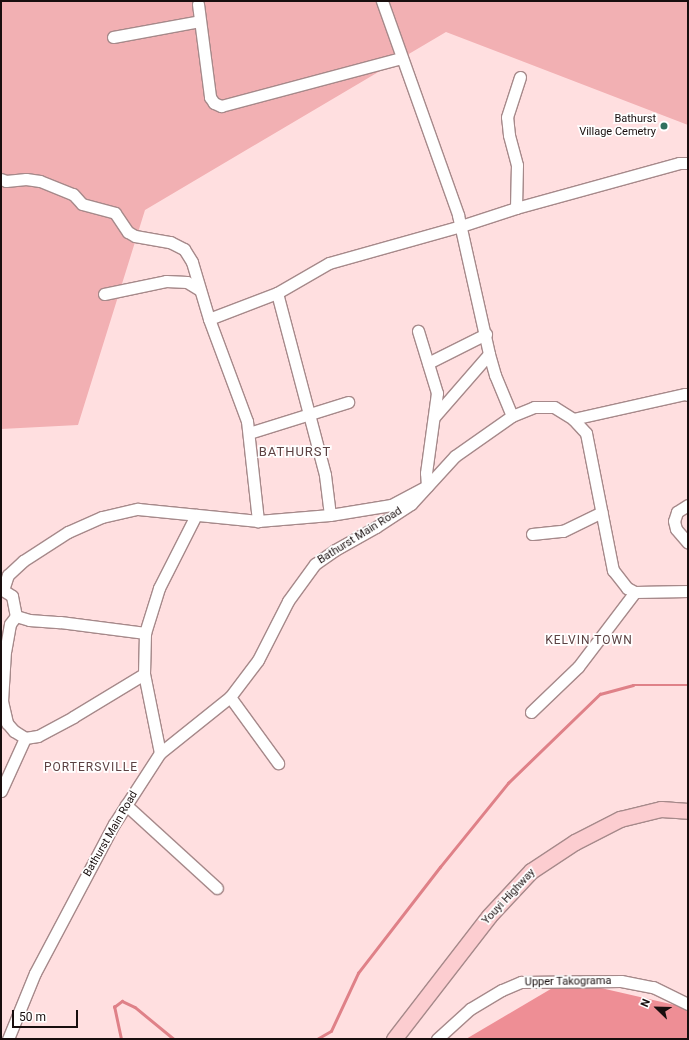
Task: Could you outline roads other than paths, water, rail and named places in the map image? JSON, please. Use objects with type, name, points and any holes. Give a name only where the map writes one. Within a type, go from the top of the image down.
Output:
[{"type":"main road","name":"Youyi Highway","points":[[394,1039],[489,916],[531,871],[574,842],[620,819],[661,810],[688,811]]},
{"type":"street","points":[[382,1],[460,226],[486,334],[489,354],[495,374],[512,416]]},
{"type":"street","points":[[198,4],[210,97],[214,103],[221,106],[401,58]]},
{"type":"street","points":[[113,37],[200,21]]},
{"type":"street","points":[[516,208],[517,165],[509,135],[508,117],[520,77]]},
{"type":"street","points":[[209,319],[277,293],[329,263],[460,226],[516,208],[688,162]]},
{"type":"street","points":[[1,179],[6,181],[26,179],[46,183],[73,194],[82,204],[115,213],[128,232],[135,236],[170,242],[184,249],[192,262],[209,319],[247,421],[258,521]]},
{"type":"street","points":[[104,294],[166,282],[187,282],[200,290]]},
{"type":"street","points":[[277,293],[325,475],[330,515]]},
{"type":"street","points":[[144,674],[73,717],[38,736],[25,738],[14,732],[7,723],[1,701],[4,651],[10,624],[16,616],[12,596],[2,590],[8,575],[23,561],[68,532],[102,517],[138,509],[258,521],[330,515],[391,505],[427,486],[426,473],[437,393],[418,331]]},
{"type":"street","points":[[428,363],[486,334]]},
{"type":"street","points":[[435,416],[489,354]]},
{"type":"street","points":[[573,419],[685,394],[688,395]]},
{"type":"street","points":[[249,434],[348,402]]},
{"type":"street","name":"Bathurst Main Road","points":[[8,1039],[35,973],[114,824],[160,753],[230,697],[258,660],[288,601],[315,564],[334,550],[376,527],[411,504],[455,456],[512,416],[534,406],[554,407],[573,419],[586,433],[613,570],[627,588],[635,592]]},
{"type":"street","points":[[688,505],[677,512],[674,521],[676,529],[688,543]]},
{"type":"street","points":[[532,534],[563,531],[602,512]]},
{"type":"street","points":[[160,753],[144,674],[145,633],[159,588],[196,515]]},
{"type":"street","points":[[531,712],[578,667],[635,592],[688,591]]},
{"type":"street","points":[[16,616],[29,620],[60,622],[145,633]]},
{"type":"street","points":[[230,697],[278,763]]},
{"type":"street","points":[[1,791],[25,738]]},
{"type":"street","points":[[126,805],[217,888]]},
{"type":"street","name":"Upper Takograma","points":[[437,1039],[470,1009],[502,990],[521,982],[621,981],[653,987],[688,1004]]},
{"type":"waterway","points":[[317,1039],[331,1031],[358,973],[440,867],[508,783],[600,694],[633,685],[688,685]]},
{"type":"waterway","points":[[121,1039],[114,1007],[122,1001],[135,1007],[174,1039]]},
{"type":"place","name":"Bathurst Village Cemetry","points":[[664,126]]},
{"type":"district","name":"BATHURST","points":[[295,452]]},
{"type":"district","name":"KELVIN TOWN","points":[[589,641]]},
{"type":"district","name":"PORTERSVILLE","points":[[91,768]]}]
